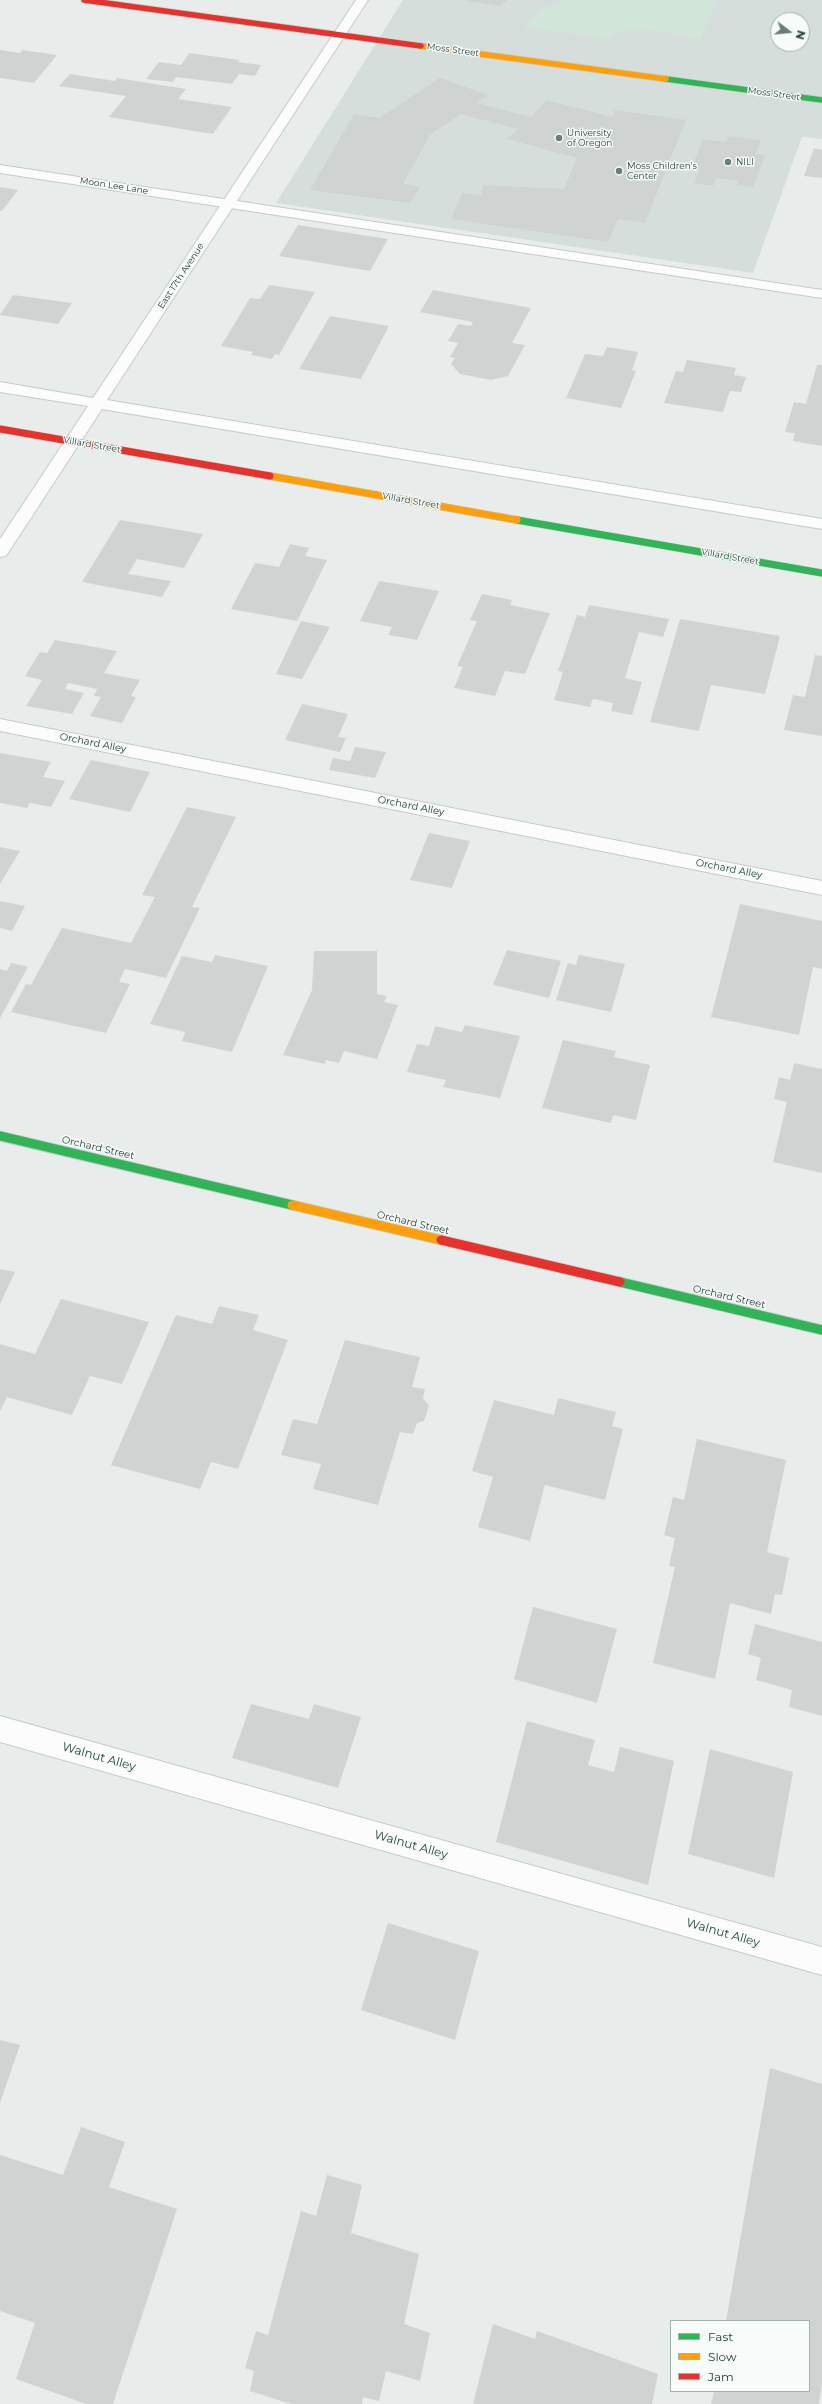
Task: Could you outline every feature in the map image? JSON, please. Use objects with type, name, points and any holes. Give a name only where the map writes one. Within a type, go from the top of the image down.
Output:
[{"type":"street","name":"Moss Street","points":[[84,0],[822,100]]},
{"type":"street","name":"East 17th Avenue","points":[[0,552],[362,0]]},
{"type":"street","name":"Moon Lee Lane","points":[[0,169],[822,294]]},
{"type":"street","points":[[0,386],[822,524]]},
{"type":"street","name":"Villard Street","points":[[0,429],[822,573]]},
{"type":"street","name":"Orchard Alley","points":[[0,725],[822,888]]},
{"type":"street","name":"Orchard Street","points":[[0,1136],[822,1330]]},
{"type":"street","name":"Walnut Alley","points":[[0,1729],[822,1961]]},
{"type":"shaded area","name":"University of Oregon","points":[[403,0],[822,0],[822,139],[802,137],[753,273],[276,203]]},
{"type":"green space","points":[[563,0],[717,0],[700,39],[641,29],[619,32],[608,38],[524,27],[539,11]]},
{"type":"building","points":[[463,0],[507,0],[499,6]]},
{"type":"building","points":[[0,50],[20,53],[22,50],[57,55],[34,83],[0,78]]},
{"type":"building","points":[[189,53],[240,60],[238,62],[261,65],[255,76],[239,74],[232,84],[176,77],[173,82],[146,79],[159,62],[181,65]]},
{"type":"building","points":[[70,74],[115,81],[117,78],[186,89],[178,99],[232,107],[213,134],[109,117],[126,96],[59,86]]},
{"type":"building","name":"Moss Children's Center","points":[[440,78],[488,95],[477,103],[531,117],[547,100],[612,117],[615,110],[686,120],[645,223],[618,219],[608,242],[451,219],[462,193],[481,195],[483,185],[564,189],[577,158],[507,139],[518,129],[461,114],[430,135],[403,184],[420,187],[410,203],[310,190],[354,114],[380,118]]},
{"type":"building","name":"NILI","points":[[729,136],[761,140],[756,154],[765,155],[753,187],[736,185],[738,181],[716,178],[713,186],[694,183],[699,170],[691,169],[703,139],[726,142]]},
{"type":"building","points":[[814,148],[822,150],[822,178],[804,176]]},
{"type":"building","points":[[0,187],[18,190],[2,211],[0,211]]},
{"type":"building","points":[[298,225],[388,239],[370,271],[279,256]]},
{"type":"building","points":[[269,285],[315,292],[279,355],[275,354],[272,359],[251,355],[253,352],[221,346],[250,298],[260,299]]},
{"type":"building","points":[[433,290],[531,308],[512,343],[525,345],[508,376],[491,380],[460,374],[451,364],[455,358],[450,357],[458,343],[448,341],[458,324],[471,326],[473,322],[420,312]]},
{"type":"building","points":[[13,295],[72,303],[58,324],[0,315]]},
{"type":"building","points":[[330,316],[389,326],[361,379],[299,369]]},
{"type":"building","points":[[607,347],[638,352],[632,370],[636,371],[621,408],[566,398],[585,354],[603,356]]},
{"type":"building","points":[[687,360],[736,368],[734,375],[746,377],[741,392],[730,391],[723,412],[664,403],[676,371],[683,372]]},
{"type":"building","points":[[817,365],[822,365],[822,446],[793,441],[795,433],[785,432],[794,402],[806,404]]},
{"type":"building","points":[[120,520],[203,534],[184,568],[137,559],[128,574],[171,581],[162,597],[82,582]]},
{"type":"building","points":[[290,544],[309,548],[305,556],[327,560],[297,621],[231,609],[255,563],[279,567]]},
{"type":"building","points":[[379,581],[439,591],[417,640],[388,635],[392,627],[360,621]]},
{"type":"building","points":[[482,594],[512,600],[510,605],[550,613],[525,674],[505,671],[495,696],[454,688],[463,667],[457,666],[477,621],[470,620]]},
{"type":"building","points":[[589,605],[669,619],[663,637],[639,632],[625,678],[642,682],[632,715],[611,711],[613,703],[593,699],[590,707],[554,700],[563,672],[558,671],[577,615],[585,617]]},
{"type":"building","points":[[680,619],[780,636],[765,694],[711,685],[699,731],[650,722]]},
{"type":"building","points":[[301,621],[330,627],[302,679],[276,674]]},
{"type":"building","points":[[55,640],[117,651],[104,673],[140,680],[131,696],[136,697],[122,723],[90,716],[101,697],[94,696],[97,689],[68,683],[65,689],[84,693],[72,714],[26,706],[42,680],[25,676],[40,652],[47,653]]},
{"type":"building","points":[[815,655],[822,656],[822,736],[784,730],[793,695],[805,697]]},
{"type":"building","points":[[302,704],[348,714],[338,737],[346,738],[340,752],[285,740]]},
{"type":"building","points":[[355,747],[386,752],[375,778],[329,770],[333,758],[350,761]]},
{"type":"building","points":[[0,753],[51,762],[43,777],[65,781],[51,807],[30,803],[27,808],[0,803]]},
{"type":"building","points":[[91,760],[150,772],[130,812],[69,799]]},
{"type":"building","points":[[187,807],[236,817],[192,907],[200,908],[166,978],[125,969],[119,982],[130,984],[106,1033],[11,1012],[26,984],[31,985],[62,928],[131,943],[155,897],[142,895]]},
{"type":"building","points":[[429,833],[470,841],[452,888],[410,880]]},
{"type":"building","points":[[0,847],[20,851],[0,884]]},
{"type":"building","points":[[0,901],[25,906],[12,931],[0,928]]},
{"type":"building","points":[[740,904],[822,921],[822,969],[813,967],[799,1035],[711,1017]]},
{"type":"building","points":[[507,950],[561,961],[549,998],[493,985]]},
{"type":"building","points":[[314,951],[377,951],[377,994],[387,996],[384,1002],[398,1005],[377,1059],[344,1051],[339,1063],[326,1060],[325,1064],[283,1055],[312,990]]},
{"type":"building","points":[[215,955],[268,966],[232,1052],[182,1041],[185,1032],[150,1024],[182,956],[212,962]]},
{"type":"building","points":[[579,955],[625,964],[611,1012],[556,1000],[568,963],[576,965]]},
{"type":"building","points":[[11,963],[28,967],[0,1018],[0,969],[7,971]]},
{"type":"building","points":[[465,1025],[520,1036],[500,1098],[443,1087],[446,1080],[407,1072],[417,1044],[429,1046],[435,1026],[462,1032]]},
{"type":"building","points":[[563,1040],[616,1051],[614,1057],[650,1065],[636,1120],[613,1115],[611,1123],[542,1108]]},
{"type":"building","points":[[794,1063],[822,1069],[822,1173],[773,1162],[787,1102],[774,1099],[779,1077],[790,1080]]},
{"type":"building","points":[[0,1269],[15,1272],[0,1304]]},
{"type":"building","points":[[61,1299],[149,1322],[122,1384],[90,1376],[72,1415],[7,1397],[0,1411],[0,1344],[35,1354]]},
{"type":"building","points":[[219,1306],[259,1315],[253,1330],[288,1340],[238,1469],[211,1462],[200,1489],[111,1465],[176,1315],[212,1324]]},
{"type":"building","points":[[345,1340],[420,1357],[412,1387],[425,1389],[423,1398],[429,1406],[424,1421],[417,1423],[413,1434],[400,1432],[378,1505],[313,1489],[321,1464],[281,1455],[293,1419],[317,1424]]},
{"type":"building","points":[[558,1398],[616,1412],[612,1426],[623,1429],[605,1500],[545,1485],[530,1541],[478,1527],[493,1477],[472,1471],[494,1400],[554,1415]]},
{"type":"building","points":[[697,1439],[786,1460],[767,1552],[789,1558],[782,1595],[775,1594],[771,1614],[730,1603],[715,1679],[653,1663],[675,1567],[669,1566],[675,1538],[664,1535],[673,1497],[684,1500]]},
{"type":"building","points":[[533,1607],[617,1629],[597,1703],[514,1679]]},
{"type":"building","points":[[755,1624],[822,1642],[822,1716],[789,1707],[792,1690],[756,1680],[761,1658],[748,1654]]},
{"type":"building","points":[[251,1704],[309,1719],[314,1704],[361,1717],[338,1788],[232,1758]]},
{"type":"building","points":[[527,1721],[595,1740],[588,1765],[614,1772],[620,1747],[674,1761],[648,1885],[496,1842]]},
{"type":"building","points":[[710,1749],[793,1772],[774,1878],[688,1854]]},
{"type":"building","points":[[388,1923],[479,1951],[455,2040],[361,2010]]},
{"type":"building","points":[[0,2040],[20,2045],[0,2103]]},
{"type":"building","points":[[770,2068],[822,2084],[822,2382],[819,2404],[711,2404],[714,2392],[810,2392],[810,2320],[726,2320]]},
{"type":"building","points":[[81,2127],[125,2142],[109,2187],[177,2209],[113,2404],[86,2404],[16,2379],[35,2323],[0,2311],[0,2155],[63,2175]]},
{"type":"building","points":[[327,2175],[362,2185],[351,2233],[419,2254],[404,2324],[430,2333],[420,2381],[386,2371],[379,2401],[363,2397],[362,2404],[291,2404],[250,2391],[254,2371],[245,2368],[256,2331],[268,2335],[301,2211],[316,2216]]},
{"type":"building","points":[[493,2324],[535,2339],[537,2331],[658,2374],[652,2404],[473,2404]]},
{"type":"traffic: fast","points":[[666,79],[822,100]]},
{"type":"traffic: fast","points":[[517,520],[822,573]]},
{"type":"traffic: fast","points":[[0,1136],[292,1205]]},
{"type":"traffic: fast","points":[[620,1282],[822,1330]]},
{"type":"traffic: slow","points":[[421,46],[666,79]]},
{"type":"traffic: slow","points":[[270,476],[517,520]]},
{"type":"traffic: slow","points":[[292,1205],[441,1240]]},
{"type":"traffic: jam","points":[[84,0],[421,46]]},
{"type":"traffic: jam","points":[[0,429],[270,476]]},
{"type":"traffic: jam","points":[[441,1240],[620,1282]]},
{"type":"place","name":"University of Oregon","points":[[559,138]]},
{"type":"place","name":"NILI","points":[[728,162]]},
{"type":"place","name":"Moss Children's Center","points":[[619,171]]}]
